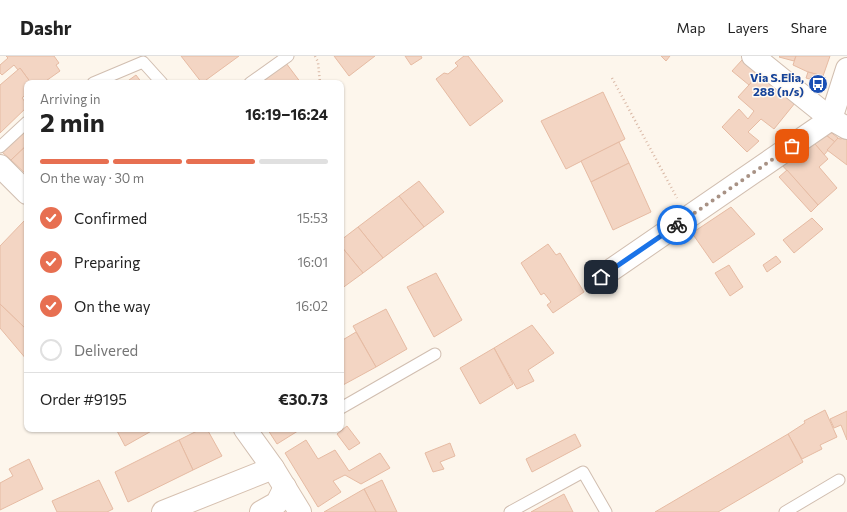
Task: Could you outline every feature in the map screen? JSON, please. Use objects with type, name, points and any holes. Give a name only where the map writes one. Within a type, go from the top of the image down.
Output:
[{"type":"street","points":[[753,56],[839,124]]},
{"type":"street","points":[[601,277],[688,218],[839,124],[847,69]]},
{"type":"street","points":[[0,166],[24,190]]},
{"type":"street","points":[[251,432],[300,512]]},
{"type":"street","points":[[166,511],[273,468]]},
{"type":"street","points":[[261,512],[277,503],[285,487]]},
{"type":"street","points":[[166,511],[192,512]]},
{"type":"lane","points":[[254,80],[288,56]]},
{"type":"lane","points":[[100,80],[143,62],[159,80]]},
{"type":"lane","points":[[0,147],[24,125]]},
{"type":"lane","points":[[344,406],[435,354]]},
{"type":"lane","points":[[510,512],[583,472],[606,512]]},
{"type":"lane","points":[[785,512],[839,480]]},
{"type":"path","points":[[315,56],[318,62],[320,80]]},
{"type":"path","points":[[612,78],[688,218]]},
{"type":"building","points":[[6,56],[54,56],[59,63],[56,65],[60,71],[47,80],[29,80],[20,68],[18,70],[14,65],[2,75],[0,73],[0,65],[8,58]]},
{"type":"building","points":[[181,56],[239,56],[206,80],[200,80]]},
{"type":"building","points":[[334,56],[375,56],[349,76]]},
{"type":"building","points":[[405,56],[421,56],[422,58],[411,65]]},
{"type":"building","points":[[464,56],[468,56],[503,101],[470,126],[436,79],[444,73],[448,74],[458,66],[455,63]]},
{"type":"building","points":[[661,56],[670,56],[666,61]]},
{"type":"building","points":[[796,56],[794,61],[779,57]]},
{"type":"building","points":[[796,56],[830,56],[823,76],[808,72],[793,65]]},
{"type":"building","points":[[742,60],[758,75],[749,85],[732,71]]},
{"type":"building","points":[[286,63],[299,80],[265,80]]},
{"type":"building","points":[[20,68],[29,80],[24,80],[24,96],[22,98],[24,100],[24,110],[0,133],[0,85]]},
{"type":"building","points":[[808,72],[823,76],[821,82],[806,78]]},
{"type":"building","points":[[136,75],[140,80],[129,80]]},
{"type":"building","points":[[758,75],[795,103],[774,129],[761,119],[748,132],[759,141],[747,152],[722,127],[739,109],[748,119],[754,111],[738,97]]},
{"type":"building","points":[[603,92],[625,139],[566,169],[541,121]]},
{"type":"building","points":[[822,125],[838,138],[835,142],[818,129]]},
{"type":"building","points":[[818,129],[835,142],[824,155],[809,137]]},
{"type":"building","points":[[24,132],[24,148],[11,160],[2,152]]},
{"type":"building","points":[[809,137],[828,159],[819,167],[837,188],[818,205],[781,164]]},
{"type":"building","points":[[838,138],[847,139],[847,165],[827,150]]},
{"type":"building","points":[[619,142],[629,163],[591,182],[581,161]]},
{"type":"building","points":[[24,148],[24,172],[11,160]]},
{"type":"building","points":[[629,163],[651,212],[613,230],[591,182]]},
{"type":"building","points":[[787,170],[818,205],[811,212],[779,177]]},
{"type":"building","points":[[419,181],[444,212],[424,227],[399,196]]},
{"type":"building","points":[[399,196],[424,227],[383,258],[358,227]]},
{"type":"building","points":[[731,207],[755,234],[713,263],[692,233]]},
{"type":"building","points":[[812,218],[823,229],[794,253],[783,240]]},
{"type":"building","points":[[24,221],[24,327],[0,304],[0,246]]},
{"type":"building","points":[[358,227],[383,258],[363,273],[344,250],[344,238]]},
{"type":"building","points":[[548,244],[556,255],[560,253],[584,292],[553,313],[547,305],[551,302],[544,293],[541,295],[521,263]]},
{"type":"building","points":[[344,250],[363,273],[344,287]]},
{"type":"building","points":[[776,256],[781,262],[767,272],[763,265]]},
{"type":"building","points":[[729,265],[743,287],[730,296],[715,273]]},
{"type":"building","points":[[436,273],[462,320],[434,337],[407,287]]},
{"type":"building","points":[[0,304],[24,327],[24,356],[0,328]]},
{"type":"building","points":[[386,309],[407,349],[376,367],[353,326]]},
{"type":"building","points":[[532,325],[554,353],[528,370],[534,381],[517,389],[494,348]]},
{"type":"building","points":[[356,332],[376,367],[344,384],[344,339]]},
{"type":"building","points":[[494,348],[513,384],[480,404],[460,368]]},
{"type":"building","points":[[825,410],[837,437],[820,445],[822,449],[802,459],[788,434],[805,423],[804,421]]},
{"type":"building","points":[[847,411],[847,440],[841,425],[834,428],[830,419]]},
{"type":"building","points":[[347,426],[360,443],[349,450],[337,434],[340,432],[344,432],[344,428]]},
{"type":"building","points":[[118,432],[150,432],[125,446]]},
{"type":"building","points":[[195,432],[209,432],[222,456],[193,470],[179,440]]},
{"type":"building","points":[[269,432],[296,432],[277,444]]},
{"type":"building","points":[[575,434],[581,446],[532,472],[526,459]]},
{"type":"building","points":[[788,434],[803,462],[718,512],[655,512]]},
{"type":"building","points":[[179,440],[193,470],[128,502],[115,472]]},
{"type":"building","points":[[306,440],[318,459],[335,450],[349,471],[380,453],[390,468],[361,484],[345,475],[333,481],[341,492],[318,507],[285,453]]},
{"type":"building","points":[[450,443],[455,456],[440,462],[444,469],[433,472],[425,453]]},
{"type":"building","points":[[29,459],[43,489],[0,510],[0,483],[13,476],[9,469]]},
{"type":"building","points":[[99,480],[113,509],[107,512],[57,512],[52,501]]},
{"type":"building","points":[[382,480],[397,512],[376,512],[364,489]]},
{"type":"building","points":[[364,489],[376,512],[324,512]]},
{"type":"building","points":[[564,494],[573,512],[531,512]]},
{"type":"way so far","points":[[677,225],[792,146]]},
{"type":"place","name":"Via S.Elia, 288 (n/s)","points":[[818,84]]},
{"type":"route","points":[[601,277],[677,225]]}]
